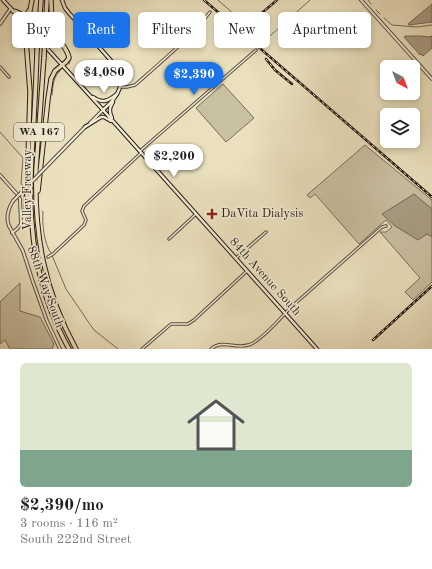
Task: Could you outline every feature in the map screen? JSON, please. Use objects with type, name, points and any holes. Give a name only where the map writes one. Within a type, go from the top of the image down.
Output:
[{"type":"highway","points":[[29,12],[32,0]]},
{"type":"highway","name":"Valley Freeway","points":[[40,0],[30,208],[32,232],[44,289],[54,318],[69,349]]},
{"type":"highway","name":"Valley Freeway","points":[[46,0],[44,57],[36,169],[36,206],[39,240],[47,277],[60,318],[76,349]]},
{"type":"highway","points":[[36,206],[50,82],[54,73],[68,59],[69,56],[57,36],[54,27],[51,13],[51,0]]},
{"type":"highway","points":[[12,10],[24,16],[30,8]]},
{"type":"highway","points":[[27,48],[30,99],[27,195],[29,219],[32,232]]},
{"type":"main road","name":"84th Avenue South","points":[[3,0],[12,10]]},
{"type":"main road","points":[[62,0],[69,13],[116,66],[120,77],[120,87],[109,112],[114,122]]},
{"type":"main road","name":"84th Avenue South","points":[[47,48],[317,349]]},
{"type":"main road","points":[[89,94],[103,101],[118,93]]},
{"type":"main road","points":[[103,110],[115,98]]},
{"type":"main road","points":[[85,127],[101,117],[114,122]]},
{"type":"street","points":[[361,0],[432,79]]},
{"type":"street","points":[[0,24],[12,10]]},
{"type":"street","points":[[120,87],[128,88],[135,85],[196,29],[210,12]]},
{"type":"street","points":[[48,257],[86,223],[82,211],[84,206],[141,152],[256,50]]},
{"type":"street","points":[[0,67],[9,77]]},
{"type":"street","points":[[0,175],[17,194],[20,199],[21,224],[17,230],[12,233],[9,226],[8,211],[13,202],[49,164],[85,127],[103,110]]},
{"type":"street","points":[[169,239],[196,214]]},
{"type":"street","points":[[211,349],[221,344],[245,346],[254,343],[290,308],[386,226]]},
{"type":"street","points":[[236,258],[266,232]]},
{"type":"street","name":"88th Way South","points":[[12,233],[23,251],[47,321],[60,349]]},
{"type":"street","points":[[142,349],[171,324],[188,324],[194,320],[247,271]]},
{"type":"shaded area","points":[[432,4],[432,22],[408,24]]},
{"type":"shaded area","points":[[432,36],[432,48],[423,56],[421,54],[420,55],[404,37]]},
{"type":"shaded area","points":[[223,84],[254,118],[226,142],[196,108]]},
{"type":"shaded area","points":[[365,145],[432,200],[432,282],[413,300],[405,292],[420,278],[380,232],[386,232],[392,227],[386,220],[359,244],[315,194],[310,198],[307,195]]},
{"type":"shaded area","points":[[414,194],[432,209],[432,237],[427,234],[418,240],[395,226],[382,214]]},
{"type":"shaded area","points":[[20,283],[20,311],[40,317],[54,344],[52,349],[10,349],[5,340],[0,344],[0,302]]},
{"type":"waterway","points":[[218,0],[263,40],[271,35],[310,0]]},
{"type":"waterway","points":[[368,0],[371,4]]},
{"type":"waterway","points":[[376,10],[380,14]]},
{"type":"waterway","points":[[384,18],[392,25],[417,27],[432,25]]},
{"type":"waterway","points":[[69,64],[71,57]]},
{"type":"waterway","points":[[52,95],[53,85],[60,71]]},
{"type":"waterway","points":[[0,132],[23,158],[21,183],[24,188]]},
{"type":"waterway","points":[[24,191],[24,209]]},
{"type":"waterway","points":[[42,211],[44,233],[47,244],[66,289],[94,330],[118,349]]},
{"type":"railway","points":[[204,0],[432,197]]},
{"type":"railway","points":[[263,12],[277,0]]},
{"type":"railway","points":[[266,59],[275,70],[292,84]]},
{"type":"railway","points":[[373,340],[432,286]]},
{"type":"place","name":"DaVita Dialysis","points":[[212,214]]}]
